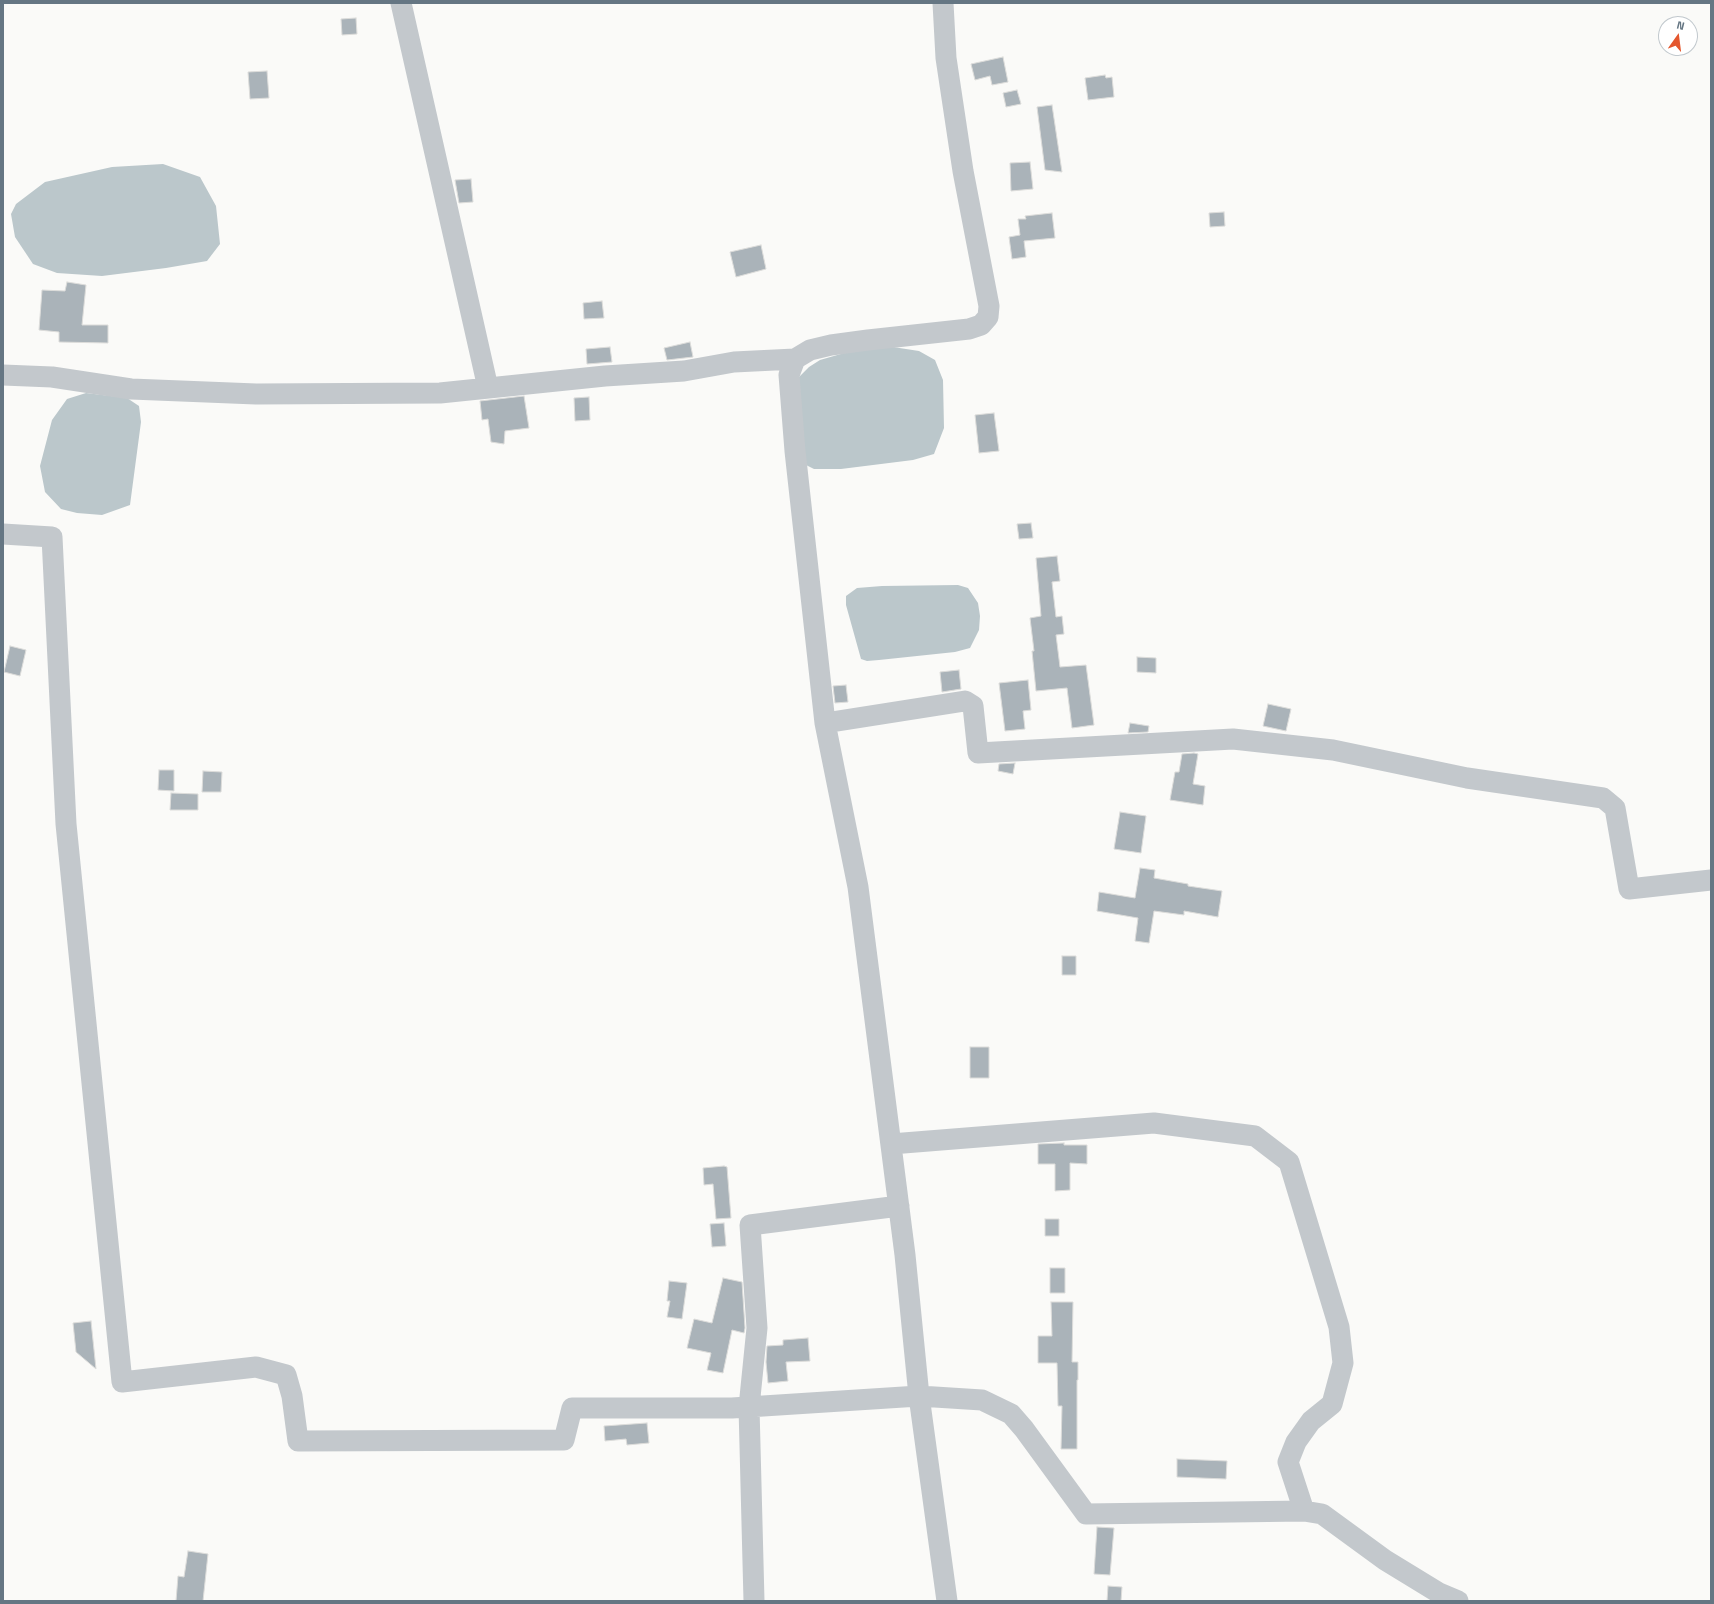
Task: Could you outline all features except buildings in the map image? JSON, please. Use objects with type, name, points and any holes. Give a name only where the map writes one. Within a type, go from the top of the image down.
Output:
[{"type":"street","points":[[402,3],[488,388]]},
{"type":"street","points":[[3,375],[52,377],[131,389],[256,394],[440,393],[605,376],[684,371],[734,362],[795,359],[810,350],[831,345],[969,329],[981,325],[988,317],[989,306],[962,171],[946,58],[943,3]]},
{"type":"street","points":[[795,359],[789,375],[794,451],[825,723],[858,887],[899,1206],[919,1396],[947,1601]]},
{"type":"street","points":[[3,534],[52,537],[66,824],[122,1382],[256,1368],[286,1375],[292,1396],[298,1441],[564,1440],[572,1408],[749,1407],[919,1396],[982,1400],[1011,1414],[1024,1429],[1086,1514],[1304,1511],[1322,1514],[1384,1560],[1439,1592],[1458,1601]]},
{"type":"street","points":[[825,723],[965,701],[973,706],[978,753],[1233,739],[1333,750],[1467,778],[1604,798],[1615,808],[1629,889],[1711,880]]},
{"type":"street","points":[[891,1144],[1154,1123],[1255,1136],[1289,1162],[1339,1326],[1343,1363],[1332,1404],[1311,1421],[1296,1442],[1288,1462],[1304,1511]]},
{"type":"street","points":[[754,1601],[749,1407],[757,1328],[750,1225],[899,1206]]},
{"type":"shaded area","points":[[163,164],[200,177],[216,206],[220,244],[207,261],[102,276],[57,273],[33,264],[15,237],[11,214],[16,204],[45,182],[112,167]]},
{"type":"shaded area","points":[[865,347],[893,347],[919,351],[935,360],[943,380],[944,428],[934,454],[913,460],[841,469],[814,469],[806,465],[796,380],[809,367],[820,360]]},
{"type":"shaded area","points":[[86,393],[127,398],[139,406],[141,422],[130,505],[102,515],[77,513],[61,509],[45,492],[40,466],[52,420],[67,399]]},
{"type":"shaded area","points":[[958,585],[968,588],[978,603],[980,616],[979,630],[970,648],[955,652],[879,660],[867,661],[861,659],[846,605],[846,596],[857,588],[882,586]]}]
